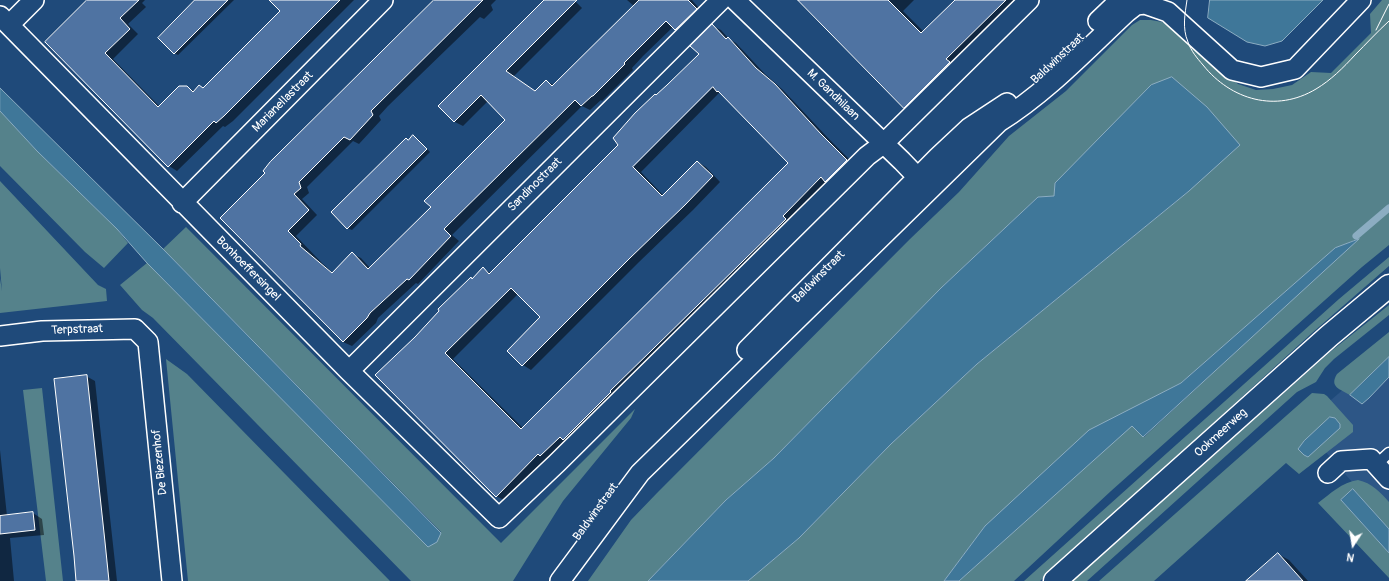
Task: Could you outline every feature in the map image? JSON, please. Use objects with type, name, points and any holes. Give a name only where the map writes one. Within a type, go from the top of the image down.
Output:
[{"type":"main road","name":"Ookmeerweg","points":[[1055,581],[1324,341],[1389,286]]},
{"type":"street","points":[[5,21],[34,0]]},
{"type":"street","name":"Marianellastraat","points":[[182,203],[383,0]]},
{"type":"street","name":"Sandinostraat","points":[[349,371],[721,0]]},
{"type":"street","name":"M. Gandhilaan","points":[[735,0],[923,184]]},
{"type":"street","points":[[883,144],[1029,0]]},
{"type":"street","name":"Baldwinstraat","points":[[560,581],[640,473],[923,184],[969,128],[1010,102],[1040,79],[1120,0]]},
{"type":"street","name":"Baldwinstraat","points":[[546,581],[619,481],[923,184],[952,170],[999,122],[1020,109],[1047,88],[1090,46],[1136,5],[1145,4],[1168,12],[1232,70],[1261,77],[1295,69],[1361,0]]},
{"type":"street","name":"Bonhoeffersingel","points":[[5,21],[182,203],[349,371],[499,518],[557,463],[867,156],[883,144]]},
{"type":"street","name":"Terpstraat","points":[[0,336],[42,331],[135,329],[148,342]]},
{"type":"street","name":"De Biezenhof","points":[[148,342],[172,581]]},
{"type":"street","points":[[1328,473],[1341,461],[1371,459],[1385,465]]},
{"type":"shaded area","points":[[1210,0],[1323,0],[1282,41],[1265,46],[1247,42],[1208,18]]},
{"type":"shaded area","points":[[1172,77],[1207,107],[1240,145],[1189,191],[977,364],[891,444],[799,538],[748,581],[648,581],[726,500],[774,458],[941,288],[1038,197],[1054,196],[1055,183],[1151,85]]},
{"type":"shaded area","points":[[0,88],[163,249],[441,533],[437,542],[428,547],[147,263],[117,229],[37,151],[0,111]]},
{"type":"shaded area","points":[[1359,239],[1143,437],[1132,426],[959,581],[944,581],[985,526],[1089,430],[1181,383],[1335,248]]},
{"type":"shaded area","points":[[1389,350],[1389,524],[1302,425]]},
{"type":"shaded area","points":[[1389,357],[1389,377],[1369,398],[1362,404],[1350,395]]},
{"type":"shaded area","points":[[1330,417],[1335,418],[1340,424],[1340,428],[1308,457],[1304,455],[1298,449],[1304,441]]},
{"type":"shaded area","points":[[1353,489],[1389,529],[1389,553],[1341,500]]},
{"type":"green space","points":[[1382,0],[1389,0],[1389,245],[1362,267],[1111,491],[1014,581],[959,581],[1132,425],[1144,437],[1357,239],[1335,249],[1181,383],[1148,401],[985,526],[944,581],[748,581],[799,538],[891,444],[977,364],[1189,191],[1038,197],[941,288],[774,458],[726,500],[648,581],[588,581],[631,520],[657,493],[910,239],[959,192],[1009,136],[1066,91],[1132,25],[1140,20],[1162,22],[1173,28],[1217,68],[1238,84],[1256,90],[1273,89],[1292,85],[1311,72],[1331,73],[1371,33],[1370,14]]},
{"type":"green space","points":[[0,111],[37,151],[117,229],[128,243],[104,268],[85,252],[0,166]]},
{"type":"green space","points":[[0,181],[98,285],[106,289],[107,301],[0,313],[0,278],[2,291],[0,268]]},
{"type":"green space","points":[[186,227],[501,543],[635,409],[631,418],[563,501],[513,581],[411,581],[153,318],[142,310],[120,285],[147,263],[428,547],[441,532],[163,249]]},
{"type":"green space","points":[[1389,257],[1389,266],[1312,333],[1040,581],[1024,581],[1339,299]]},
{"type":"green space","points":[[1389,305],[1389,315],[1334,359],[1325,368],[1316,382],[1297,392],[1087,581],[1073,581],[1330,352]]},
{"type":"green space","points":[[1389,332],[1389,357],[1350,395],[1339,389],[1334,382],[1337,374]]},
{"type":"green space","points":[[166,359],[187,374],[390,581],[188,581]]},
{"type":"green space","points":[[42,388],[63,581],[46,581],[23,390]]},
{"type":"green space","points":[[1312,393],[1324,394],[1327,396],[1353,425],[1353,432],[1299,474],[1286,463],[1154,581],[1099,581]]},
{"type":"green space","points":[[1358,480],[1372,486],[1389,502],[1389,529],[1353,489],[1341,500],[1389,553],[1389,578],[1318,503],[1341,486]]},
{"type":"building","points":[[87,0],[139,0],[120,18],[130,29],[105,53],[158,107],[179,86],[187,86],[193,92],[199,85],[203,88],[280,11],[269,0],[340,0],[224,116],[216,123],[214,121],[168,167],[45,42]]},
{"type":"building","points":[[195,0],[228,0],[174,54],[158,38]]},
{"type":"building","points":[[434,0],[483,0],[371,111],[373,115],[350,140],[344,137],[299,182],[301,188],[294,194],[309,210],[288,231],[301,244],[300,246],[332,273],[352,252],[368,269],[431,207],[424,201],[505,120],[481,95],[454,122],[438,106],[544,0],[577,0],[506,71],[535,91],[546,80],[552,86],[639,0],[688,0],[697,9],[675,30],[666,21],[593,96],[581,106],[575,100],[444,229],[451,236],[409,280],[407,279],[370,313],[367,318],[343,342],[220,218],[265,173],[263,171],[270,162]]},
{"type":"building","points":[[798,0],[888,0],[921,33],[955,0],[1006,0],[946,59],[950,62],[904,108]]},
{"type":"building","points":[[712,24],[726,39],[728,37],[756,68],[775,84],[847,160],[825,182],[821,177],[783,216],[786,219],[610,391],[611,392],[563,440],[560,437],[540,456],[538,454],[496,497],[375,375],[415,337],[439,311],[438,309],[471,277],[472,279],[483,267],[489,274],[618,145],[613,138],[635,113],[699,54],[690,46]],"holes":[[[713,87],[717,92],[718,91],[788,163],[521,429],[445,353],[511,288],[540,317],[507,351],[522,366],[713,176],[697,161],[662,196],[633,167]]]},
{"type":"building","points":[[413,135],[427,149],[347,229],[331,212],[406,138],[408,140]]},
{"type":"building","points":[[87,375],[109,581],[76,581],[54,379]]},
{"type":"building","points":[[33,512],[35,530],[0,534],[0,516]]},
{"type":"building","points":[[1278,553],[1303,581],[1246,581]]},
{"type":"waterway","points":[[1356,236],[1389,208]]},
{"type":"tram line","points":[[1187,0],[1184,21],[1185,32],[1189,45],[1199,60],[1214,77],[1227,87],[1255,99],[1270,101],[1285,100],[1301,96],[1316,89],[1332,78],[1389,21]]},
{"type":"tram line","points":[[1376,30],[1389,4]]}]
